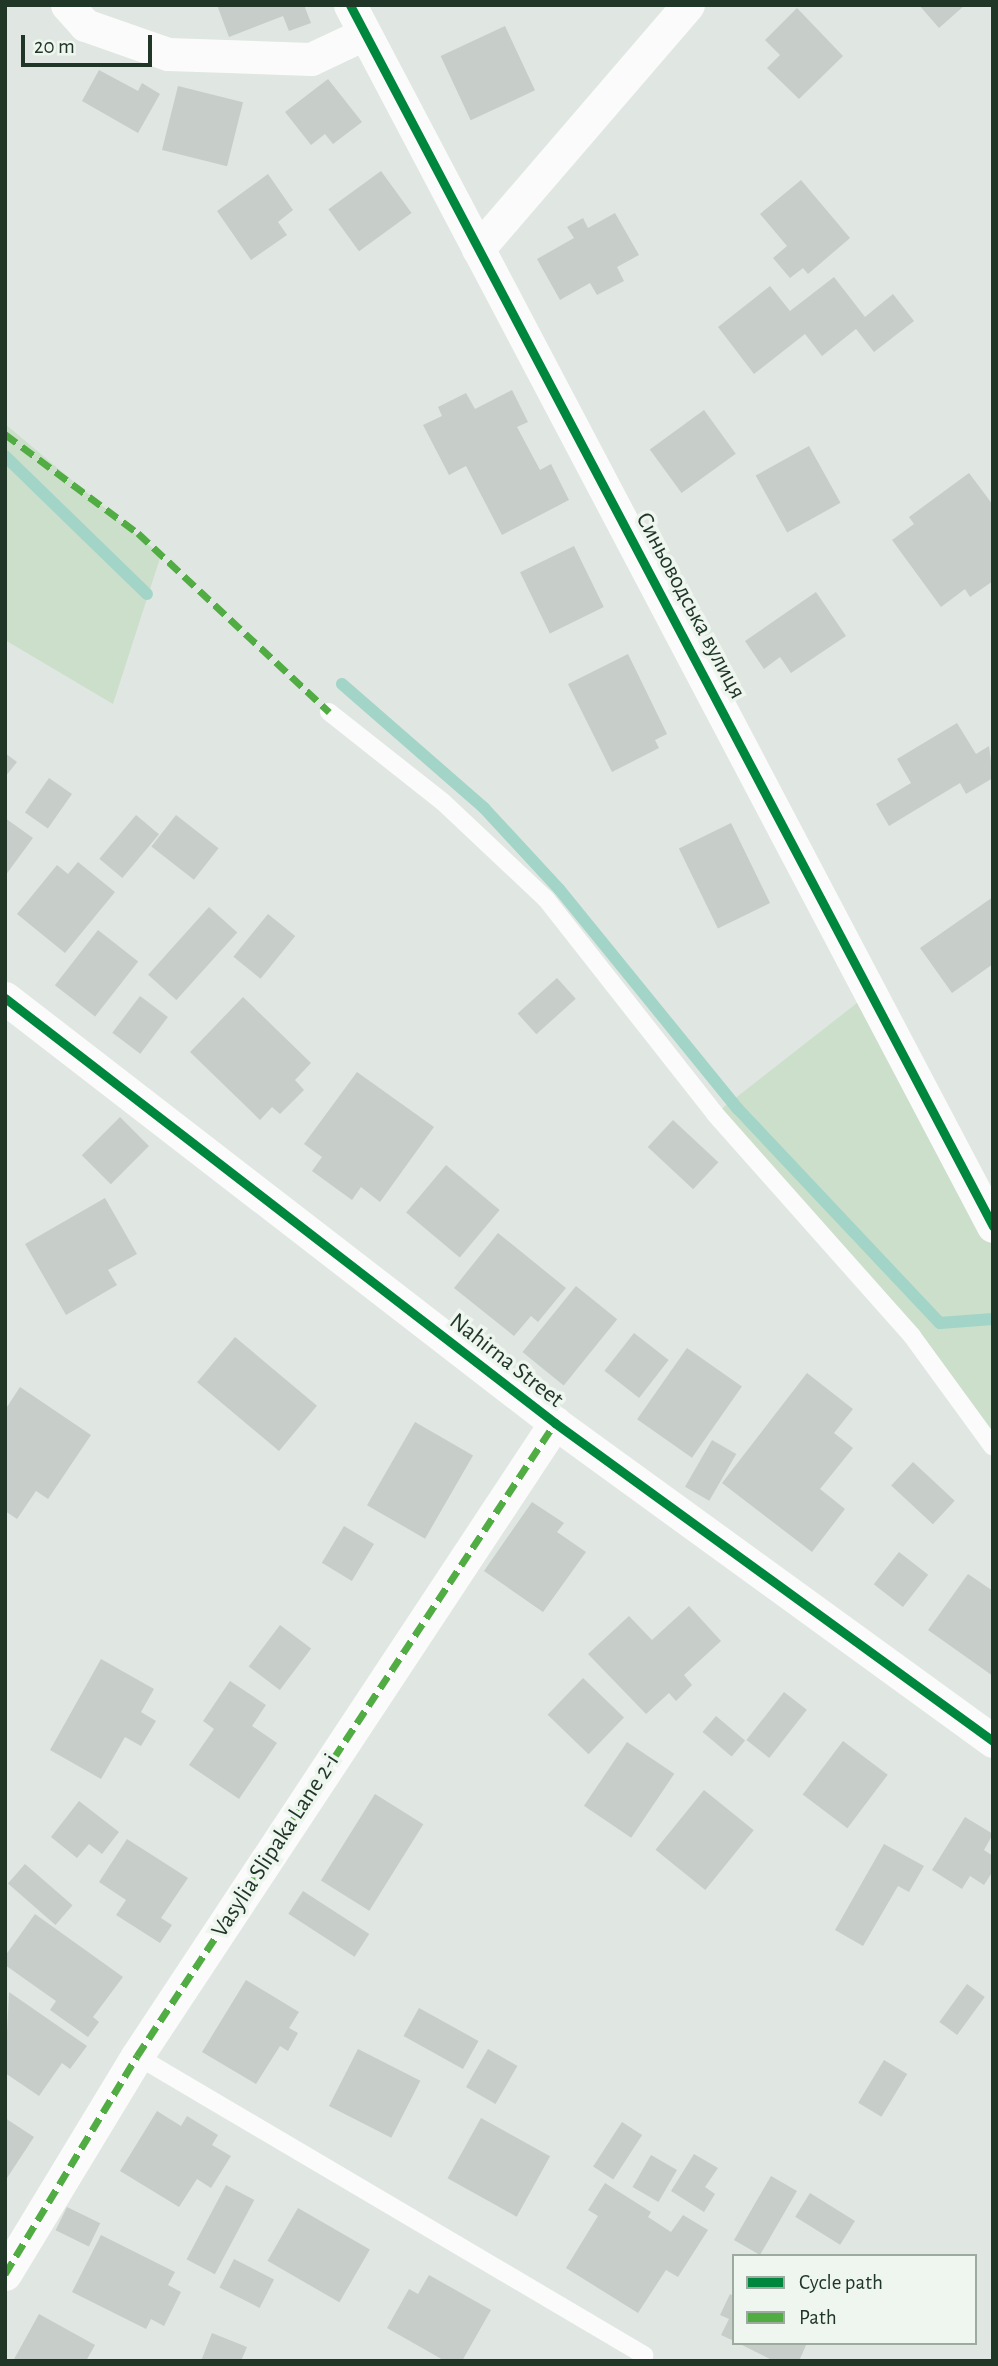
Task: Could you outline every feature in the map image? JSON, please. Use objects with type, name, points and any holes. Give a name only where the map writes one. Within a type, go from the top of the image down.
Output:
[{"type":"street","points":[[67,5],[85,25],[169,54],[312,59],[356,20]]},
{"type":"street","points":[[478,248],[688,5]]},
{"type":"street","name":"Синьоводська вулиця","points":[[356,20],[993,1226]]},
{"type":"street","name":"Nahirna Street","points":[[5,999],[555,1423],[993,1741]]},
{"type":"street","name":"Vasylia Slipaka Lane 2-i","points":[[7,2266],[137,2056],[555,1423]]},
{"type":"lane","points":[[329,712],[443,802],[546,899],[715,1114],[912,1336],[993,1447]]},
{"type":"lane","points":[[137,2056],[644,2355]]},
{"type":"green space","points":[[5,424],[161,555],[113,704],[5,640]]},
{"type":"green space","points":[[871,992],[993,1226],[993,1447],[912,1336],[715,1114]]},
{"type":"building","points":[[217,5],[304,5],[311,23],[289,31],[283,16],[229,37]]},
{"type":"building","points":[[919,5],[965,5],[939,28]]},
{"type":"building","points":[[797,8],[843,56],[799,99],[767,68],[780,55],[765,40]]},
{"type":"building","points":[[505,26],[535,90],[471,120],[441,56]]},
{"type":"building","points":[[99,70],[138,91],[142,83],[160,94],[138,133],[82,101]]},
{"type":"building","points":[[328,79],[362,122],[333,144],[325,134],[311,145],[285,112]]},
{"type":"building","points":[[178,86],[243,102],[227,166],[162,150]]},
{"type":"building","points":[[381,171],[412,213],[359,251],[328,209]]},
{"type":"building","points":[[268,174],[293,210],[278,222],[287,235],[251,260],[217,211]]},
{"type":"building","points":[[801,180],[850,238],[808,274],[803,268],[790,278],[773,258],[787,246],[760,214]]},
{"type":"building","points":[[615,213],[639,255],[617,267],[624,281],[597,295],[590,283],[560,300],[537,259],[574,238],[567,227],[583,218],[588,228]]},
{"type":"building","points":[[834,277],[865,317],[893,294],[914,321],[874,352],[856,329],[822,356],[805,334],[754,374],[718,327],[770,286],[790,311]]},
{"type":"building","points":[[512,390],[528,422],[517,427],[540,470],[551,464],[569,500],[502,535],[466,466],[449,475],[423,425],[442,416],[438,407],[466,393],[475,409]]},
{"type":"building","points":[[704,410],[736,454],[682,493],[650,449]]},
{"type":"building","points":[[809,446],[841,503],[787,532],[756,476]]},
{"type":"building","points":[[969,473],[993,505],[993,581],[970,597],[965,589],[941,607],[892,540],[914,524],[909,517]]},
{"type":"building","points":[[574,546],[604,607],[550,633],[520,572]]},
{"type":"building","points":[[816,592],[846,636],[791,673],[780,657],[764,669],[745,641]]},
{"type":"building","points":[[628,654],[667,734],[655,740],[659,748],[612,772],[568,684]]},
{"type":"building","points":[[957,723],[976,754],[989,746],[993,778],[966,794],[960,783],[889,826],[876,804],[911,783],[897,759]]},
{"type":"building","points":[[5,753],[17,762],[5,777]]},
{"type":"building","points":[[49,778],[72,794],[48,828],[25,812]]},
{"type":"building","points":[[136,815],[159,834],[122,878],[99,859]]},
{"type":"building","points":[[176,815],[219,848],[194,880],[151,847]]},
{"type":"building","points":[[5,818],[33,838],[5,876]]},
{"type":"building","points":[[731,823],[770,903],[718,928],[679,848]]},
{"type":"building","points":[[78,862],[115,892],[65,953],[17,914],[57,865],[68,874]]},
{"type":"building","points":[[993,897],[993,964],[952,993],[920,948]]},
{"type":"building","points":[[209,907],[237,932],[176,1000],[148,975]]},
{"type":"building","points":[[268,914],[295,936],[261,979],[233,957]]},
{"type":"building","points":[[98,930],[138,961],[95,1017],[55,985]]},
{"type":"building","points":[[557,978],[576,999],[536,1034],[518,1013]]},
{"type":"building","points":[[140,996],[168,1017],[140,1054],[112,1033]]},
{"type":"building","points":[[243,997],[311,1063],[295,1080],[304,1090],[280,1114],[272,1107],[260,1120],[190,1052]]},
{"type":"building","points":[[357,1072],[434,1127],[380,1202],[361,1187],[352,1200],[312,1171],[322,1157],[304,1144]]},
{"type":"building","points":[[120,1117],[149,1146],[111,1184],[82,1155]]},
{"type":"building","points":[[673,1120],[718,1162],[693,1189],[648,1147]]},
{"type":"building","points":[[446,1165],[500,1210],[460,1257],[406,1212]]},
{"type":"building","points":[[105,1198],[137,1254],[108,1270],[117,1285],[66,1315],[25,1244]]},
{"type":"building","points":[[498,1233],[566,1288],[538,1322],[531,1316],[514,1336],[454,1288]]},
{"type":"building","points":[[576,1286],[617,1319],[564,1385],[523,1352]]},
{"type":"building","points":[[634,1333],[669,1360],[639,1398],[604,1371]]},
{"type":"building","points":[[235,1337],[317,1406],[279,1451],[197,1382]]},
{"type":"building","points":[[687,1348],[742,1386],[692,1458],[637,1419]]},
{"type":"building","points":[[807,1373],[853,1409],[834,1433],[853,1448],[820,1489],[845,1509],[812,1552],[722,1483]]},
{"type":"building","points":[[20,1387],[91,1435],[48,1499],[36,1491],[17,1519],[5,1511],[5,1410]]},
{"type":"building","points":[[415,1422],[473,1456],[425,1539],[367,1505]]},
{"type":"building","points":[[712,1440],[736,1454],[709,1501],[685,1487]]},
{"type":"building","points":[[913,1462],[955,1501],[933,1524],[891,1485]]},
{"type":"building","points":[[532,1502],[564,1523],[557,1532],[586,1552],[543,1612],[484,1571]]},
{"type":"building","points":[[344,1526],[374,1544],[352,1581],[322,1563]]},
{"type":"building","points":[[899,1552],[928,1575],[903,1607],[874,1584]]},
{"type":"building","points":[[968,1574],[993,1591],[993,1676],[928,1630]]},
{"type":"building","points":[[689,1606],[721,1641],[684,1675],[692,1685],[676,1701],[669,1693],[646,1714],[588,1654],[629,1616],[652,1640]]},
{"type":"building","points":[[280,1625],[311,1648],[280,1690],[249,1667]]},
{"type":"building","points":[[101,1659],[154,1689],[141,1712],[156,1721],[141,1746],[125,1737],[101,1779],[50,1750]]},
{"type":"building","points":[[583,1678],[624,1718],[589,1754],[548,1715]]},
{"type":"building","points":[[230,1681],[266,1705],[252,1726],[277,1743],[239,1799],[189,1765],[214,1729],[203,1721]]},
{"type":"building","points":[[784,1692],[807,1710],[769,1758],[746,1740]]},
{"type":"building","points":[[716,1716],[745,1740],[732,1757],[703,1732]]},
{"type":"building","points":[[843,1741],[888,1775],[847,1828],[803,1795]]},
{"type":"building","points":[[627,1742],[674,1774],[631,1838],[584,1806]]},
{"type":"building","points":[[704,1790],[754,1830],[705,1890],[656,1850]]},
{"type":"building","points":[[375,1794],[423,1824],[369,1911],[321,1881]]},
{"type":"building","points":[[79,1801],[119,1832],[102,1854],[89,1844],[77,1858],[51,1837]]},
{"type":"building","points":[[965,1817],[993,1834],[984,1850],[993,1856],[993,1871],[984,1885],[970,1876],[962,1889],[932,1870]]},
{"type":"building","points":[[127,1839],[188,1878],[161,1918],[172,1925],[160,1943],[116,1915],[126,1900],[99,1882]]},
{"type":"building","points":[[884,1844],[924,1866],[909,1892],[898,1886],[863,1946],[835,1930]]},
{"type":"building","points":[[25,1864],[73,1905],[55,1925],[8,1884]]},
{"type":"building","points":[[303,1891],[369,1934],[355,1957],[288,1914]]},
{"type":"building","points":[[35,1914],[123,1977],[93,2017],[99,2022],[88,2037],[50,2010],[56,2001],[5,1965],[5,1956]]},
{"type":"building","points":[[246,1980],[299,2012],[289,2028],[298,2033],[288,2051],[280,2046],[256,2084],[202,2052]]},
{"type":"building","points":[[967,1984],[985,1997],[957,2035],[939,2022]]},
{"type":"building","points":[[9,1992],[87,2046],[70,2069],[62,2063],[39,2096],[5,2073]]},
{"type":"building","points":[[419,2008],[478,2041],[463,2069],[403,2036]]},
{"type":"building","points":[[358,2049],[420,2081],[391,2138],[329,2106]]},
{"type":"building","points":[[488,2049],[517,2066],[495,2104],[466,2087]]},
{"type":"building","points":[[884,2060],[907,2074],[881,2117],[858,2103]]},
{"type":"building","points":[[157,2111],[181,2126],[187,2116],[218,2135],[212,2145],[231,2156],[211,2188],[197,2179],[179,2207],[120,2171]]},
{"type":"building","points":[[5,2118],[34,2137],[5,2181]]},
{"type":"building","points":[[481,2118],[550,2156],[517,2217],[448,2178]]},
{"type":"building","points":[[622,2122],[642,2135],[613,2180],[593,2166]]},
{"type":"building","points":[[694,2154],[718,2168],[705,2187],[715,2194],[704,2212],[671,2191]]},
{"type":"building","points":[[651,2155],[677,2170],[658,2202],[632,2187]]},
{"type":"building","points":[[771,2176],[797,2191],[761,2254],[734,2240]]},
{"type":"building","points":[[605,2183],[651,2212],[648,2217],[671,2232],[683,2215],[708,2230],[678,2277],[666,2270],[638,2313],[566,2268],[598,2216],[588,2210]]},
{"type":"building","points":[[226,2185],[254,2200],[215,2274],[187,2259]]},
{"type":"building","points":[[810,2193],[855,2221],[840,2245],[795,2217]]},
{"type":"building","points":[[67,2207],[100,2223],[89,2247],[56,2230]]},
{"type":"building","points":[[298,2208],[370,2250],[339,2302],[268,2261]]},
{"type":"building","points":[[101,2235],[175,2272],[168,2285],[181,2292],[164,2326],[151,2319],[146,2329],[72,2292]]},
{"type":"building","points":[[234,2259],[274,2279],[260,2308],[219,2288]]},
{"type":"building","points":[[429,2275],[491,2310],[462,2361],[445,2361],[387,2328],[409,2289],[418,2294]]},
{"type":"building","points":[[730,2294],[732,2295],[732,2340],[721,2335],[729,2319],[720,2315]]},
{"type":"building","points":[[39,2314],[95,2345],[86,2361],[13,2361]]},
{"type":"building","points":[[212,2333],[247,2347],[241,2361],[201,2361]]},
{"type":"building","points":[[742,2345],[806,2345],[799,2361],[774,2361]]},
{"type":"waterway","points":[[5,456],[147,594]]},
{"type":"waterway","points":[[342,684],[484,808],[559,889],[738,1109],[940,1323],[993,1319]]},
{"type":"marked path","points":[[5,434],[138,533],[329,712]]},
{"type":"marked path","points":[[5,2274],[137,2056],[555,1423]]},
{"type":"cycle path","points":[[350,5],[993,1226]]},
{"type":"cycle path","points":[[5,998],[555,1423],[993,1741]]}]
